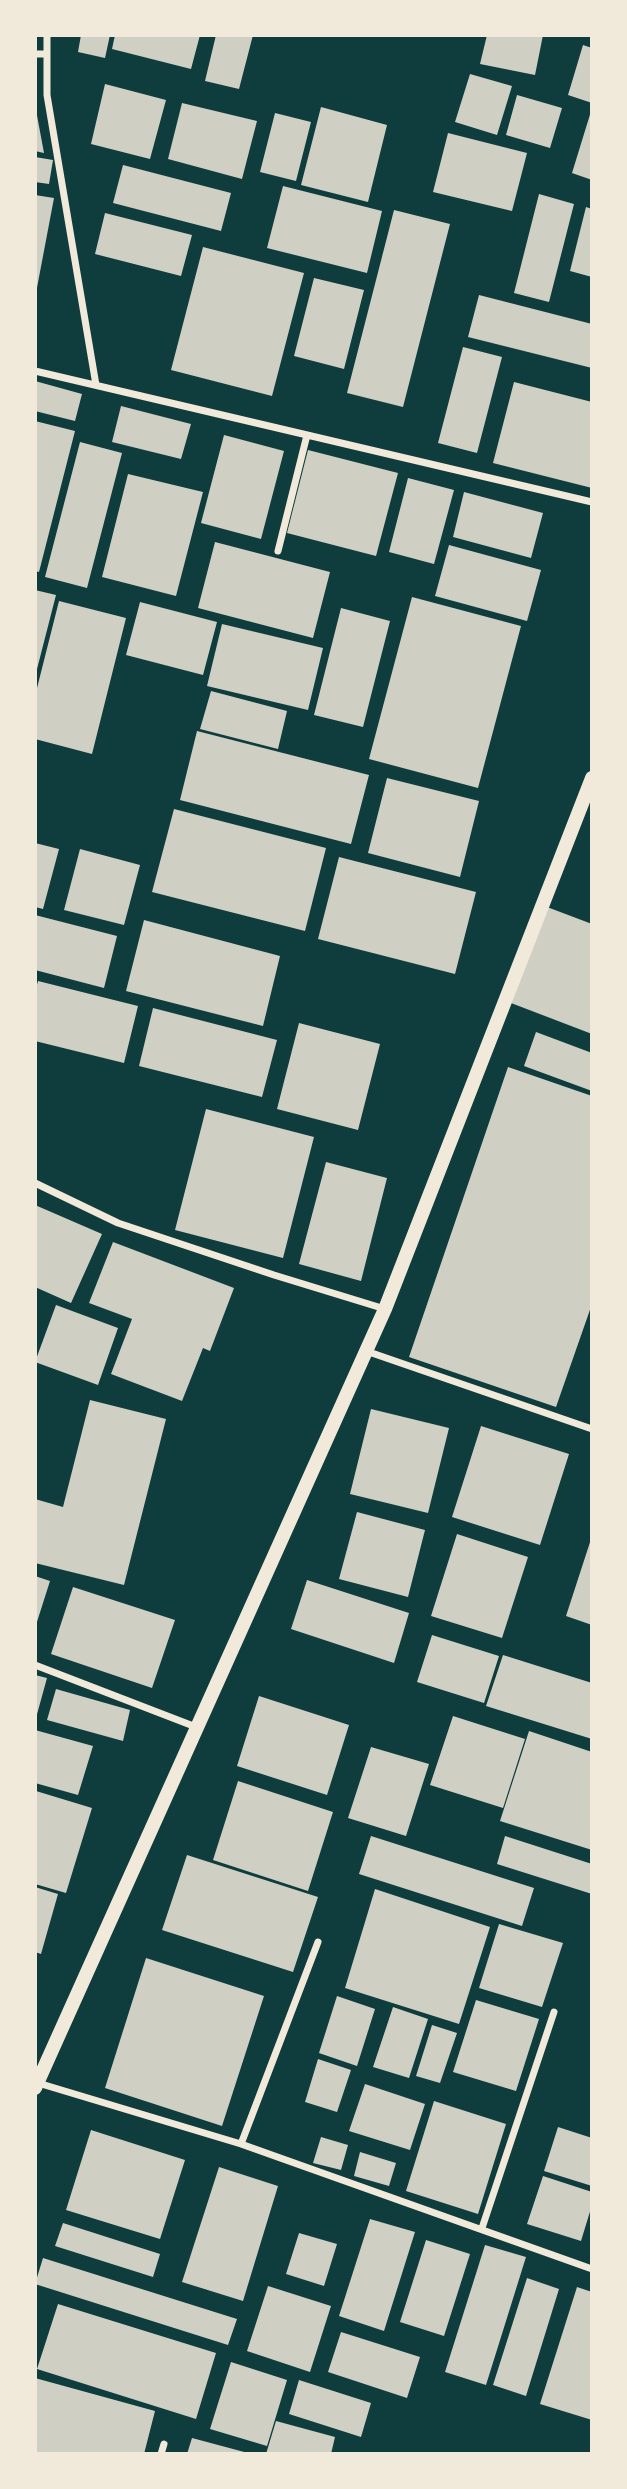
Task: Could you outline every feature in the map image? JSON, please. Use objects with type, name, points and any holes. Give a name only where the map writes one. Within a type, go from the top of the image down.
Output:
[{"type":"main road","points":[[36,2085],[365,1350],[386,1309],[592,779]]},
{"type":"street","points":[[47,35],[47,95],[96,385]]},
{"type":"street","points":[[35,54],[47,54]]},
{"type":"street","points":[[35,371],[592,502]]},
{"type":"street","points":[[278,551],[307,435]]},
{"type":"street","points":[[35,1182],[118,1223],[274,1276],[386,1309]]},
{"type":"street","points":[[365,1350],[592,1429]]},
{"type":"street","points":[[35,1665],[196,1727]]},
{"type":"street","points":[[241,2144],[318,1942]]},
{"type":"street","points":[[482,2228],[554,2012]]},
{"type":"street","points":[[36,2085],[241,2144],[592,2269]]},
{"type":"street","points":[[161,2454],[164,2444]]},
{"type":"building","points":[[81,35],[110,35],[105,58],[78,52]]},
{"type":"building","points":[[115,35],[200,35],[191,69],[112,49]]},
{"type":"building","points":[[216,35],[253,35],[239,89],[205,81]]},
{"type":"building","points":[[487,35],[543,35],[535,75],[480,64]]},
{"type":"building","points":[[583,45],[592,48],[592,103],[568,95]]},
{"type":"building","points":[[470,74],[512,86],[497,135],[455,122]]},
{"type":"building","points":[[105,84],[166,100],[150,159],[91,144]]},
{"type":"building","points":[[517,95],[562,108],[550,148],[506,135]]},
{"type":"building","points":[[182,103],[257,121],[242,179],[168,159]]},
{"type":"building","points":[[321,107],[387,125],[368,202],[301,185]]},
{"type":"building","points":[[592,108],[592,180],[572,173]]},
{"type":"building","points":[[36,110],[44,153],[35,151]]},
{"type":"building","points":[[275,113],[311,122],[296,181],[260,172]]},
{"type":"building","points":[[448,133],[527,153],[512,211],[433,192]]},
{"type":"building","points":[[35,157],[53,160],[49,184],[35,182]]},
{"type":"building","points":[[123,165],[231,193],[221,231],[113,203]]},
{"type":"building","points":[[283,186],[382,211],[367,273],[267,248]]},
{"type":"building","points":[[539,194],[574,204],[549,302],[514,293]]},
{"type":"building","points":[[35,195],[54,198],[36,293],[35,293]]},
{"type":"building","points":[[586,207],[592,209],[592,277],[570,271]]},
{"type":"building","points":[[394,210],[450,224],[403,407],[347,393]]},
{"type":"building","points":[[105,213],[192,235],[181,276],[95,254]]},
{"type":"building","points":[[203,247],[304,273],[272,396],[171,370]]},
{"type":"building","points":[[314,278],[364,290],[344,369],[294,356]]},
{"type":"building","points":[[479,295],[592,324],[592,368],[468,337]]},
{"type":"building","points":[[463,347],[502,357],[477,453],[438,443]]},
{"type":"building","points":[[35,381],[82,394],[75,421],[35,411]]},
{"type":"building","points":[[514,382],[592,402],[592,488],[493,463]]},
{"type":"building","points":[[121,406],[191,424],[181,459],[112,442]]},
{"type":"building","points":[[35,421],[75,431],[39,572],[35,571]]},
{"type":"building","points":[[224,435],[284,451],[261,539],[201,523]]},
{"type":"building","points":[[80,442],[122,453],[87,588],[45,577]]},
{"type":"building","points":[[308,450],[398,473],[376,556],[287,533]]},
{"type":"building","points":[[128,474],[203,492],[176,596],[102,577]]},
{"type":"building","points":[[408,478],[454,490],[434,564],[389,552]]},
{"type":"building","points":[[464,492],[543,513],[531,558],[453,537]]},
{"type":"building","points":[[215,542],[330,572],[313,638],[198,608]]},
{"type":"building","points":[[449,545],[541,570],[527,621],[435,596]]},
{"type":"building","points":[[35,590],[56,595],[36,673],[35,673]]},
{"type":"building","points":[[412,597],[521,626],[478,788],[369,759]]},
{"type":"building","points":[[59,601],[126,618],[92,754],[35,739],[35,696]]},
{"type":"building","points":[[140,602],[217,622],[203,675],[126,655]]},
{"type":"building","points":[[341,608],[390,621],[363,727],[314,715]]},
{"type":"building","points":[[222,624],[323,648],[308,710],[207,686]]},
{"type":"building","points":[[211,691],[287,711],[278,749],[200,729]]},
{"type":"building","points":[[197,731],[369,775],[351,844],[180,800]]},
{"type":"building","points":[[387,778],[479,801],[460,877],[368,853]]},
{"type":"building","points":[[174,809],[326,848],[305,931],[152,892]]},
{"type":"building","points":[[35,843],[59,849],[43,909],[35,907]]},
{"type":"building","points":[[80,849],[140,865],[124,925],[64,910]]},
{"type":"building","points":[[339,857],[476,892],[455,974],[318,939]]},
{"type":"building","points":[[547,907],[592,924],[592,1034],[511,1003]]},
{"type":"building","points":[[35,915],[117,936],[104,988],[35,970]]},
{"type":"building","points":[[144,920],[280,956],[263,1026],[126,991]]},
{"type":"building","points":[[38,981],[138,1006],[124,1063],[35,1041],[35,992]]},
{"type":"building","points":[[153,1008],[277,1040],[262,1097],[139,1066]]},
{"type":"building","points":[[299,1023],[380,1044],[358,1130],[277,1109]]},
{"type":"building","points":[[536,1032],[592,1053],[592,1091],[524,1066]]},
{"type":"building","points":[[508,1067],[592,1096],[592,1304],[556,1407],[409,1357]]},
{"type":"building","points":[[206,1109],[314,1137],[283,1258],[175,1230]]},
{"type":"building","points":[[326,1162],[387,1178],[361,1281],[299,1264]]},
{"type":"building","points":[[35,1205],[102,1234],[71,1303],[35,1287]]},
{"type":"building","points":[[113,1242],[234,1288],[210,1351],[203,1348],[182,1401],[111,1374],[132,1319],[89,1303]]},
{"type":"building","points":[[56,1305],[118,1328],[98,1385],[35,1362]]},
{"type":"building","points":[[90,1400],[166,1419],[124,1585],[35,1563],[35,1499],[63,1507]]},
{"type":"building","points":[[371,1409],[449,1428],[428,1513],[350,1494]]},
{"type":"building","points":[[481,1426],[569,1454],[540,1545],[452,1517]]},
{"type":"building","points":[[357,1512],[425,1530],[408,1597],[339,1579]]},
{"type":"building","points":[[457,1534],[528,1557],[502,1638],[431,1616]]},
{"type":"building","points":[[592,1536],[592,1625],[566,1616]]},
{"type":"building","points":[[35,1576],[50,1581],[36,1625],[35,1625]]},
{"type":"building","points":[[307,1580],[409,1613],[394,1663],[291,1629]]},
{"type":"building","points":[[73,1587],[175,1620],[152,1688],[51,1654]]},
{"type":"building","points":[[432,1635],[499,1656],[484,1703],[417,1682]]},
{"type":"building","points":[[503,1655],[592,1683],[592,1739],[486,1706]]},
{"type":"building","points":[[35,1675],[47,1678],[36,1718],[35,1718]]},
{"type":"building","points":[[56,1689],[130,1710],[123,1741],[47,1720]]},
{"type":"building","points":[[259,1696],[349,1725],[327,1795],[237,1766]]},
{"type":"building","points":[[453,1716],[525,1739],[503,1808],[430,1785]]},
{"type":"building","points":[[35,1730],[93,1746],[78,1795],[35,1783]]},
{"type":"building","points":[[529,1731],[592,1752],[592,1850],[500,1821]]},
{"type":"building","points":[[371,1747],[429,1764],[406,1836],[348,1818]]},
{"type":"building","points":[[238,1781],[333,1812],[308,1891],[213,1860]]},
{"type":"building","points":[[36,1791],[92,1808],[66,1893],[35,1884]]},
{"type":"building","points":[[371,1836],[534,1888],[522,1926],[359,1874]]},
{"type":"building","points":[[505,1836],[592,1864],[592,1894],[497,1864]]},
{"type":"building","points":[[187,1855],[318,1897],[293,1972],[162,1930]]},
{"type":"building","points":[[35,1887],[58,1894],[41,1954],[35,1952]]},
{"type":"building","points":[[375,1889],[490,1927],[459,2024],[345,1988]]},
{"type":"building","points":[[499,1924],[563,1943],[542,2007],[479,1988]]},
{"type":"building","points":[[146,1958],[264,1996],[222,2126],[105,2088]]},
{"type":"building","points":[[337,1996],[375,2009],[357,2066],[319,2053]]},
{"type":"building","points":[[476,2000],[539,2019],[516,2091],[453,2072]]},
{"type":"building","points":[[393,2007],[428,2019],[409,2078],[373,2067]]},
{"type":"building","points":[[432,2025],[457,2033],[440,2083],[416,2076]]},
{"type":"building","points":[[318,2059],[351,2070],[337,2112],[305,2102]]},
{"type":"building","points":[[365,2084],[425,2104],[410,2150],[349,2131]]},
{"type":"building","points":[[434,2101],[506,2124],[478,2214],[406,2191]]},
{"type":"building","points":[[558,2127],[592,2138],[592,2186],[544,2171]]},
{"type":"building","points":[[91,2130],[185,2160],[160,2239],[66,2210]]},
{"type":"building","points":[[321,2137],[348,2145],[341,2170],[313,2163]]},
{"type":"building","points":[[360,2152],[396,2163],[389,2186],[354,2176]]},
{"type":"building","points":[[219,2167],[278,2186],[243,2301],[182,2282]]},
{"type":"building","points":[[543,2176],[592,2192],[592,2205],[581,2241],[527,2224]]},
{"type":"building","points":[[370,2219],[415,2232],[384,2331],[339,2316]]},
{"type":"building","points":[[63,2223],[160,2254],[153,2277],[55,2246]]},
{"type":"building","points":[[299,2233],[337,2244],[324,2286],[286,2274]]},
{"type":"building","points":[[426,2240],[470,2254],[444,2336],[400,2322]]},
{"type":"building","points":[[485,2245],[526,2257],[486,2385],[445,2372]]},
{"type":"building","points":[[43,2258],[237,2319],[228,2345],[35,2284]]},
{"type":"building","points":[[527,2278],[559,2289],[526,2396],[493,2385]]},
{"type":"building","points":[[268,2286],[331,2306],[310,2372],[247,2351]]},
{"type":"building","points":[[577,2287],[592,2292],[592,2420],[540,2404]]},
{"type":"building","points":[[58,2304],[216,2353],[196,2419],[37,2369]]},
{"type":"building","points":[[341,2332],[420,2357],[407,2398],[328,2372]]},
{"type":"building","points":[[231,2362],[287,2380],[267,2446],[210,2429]]},
{"type":"building","points":[[35,2378],[155,2411],[144,2454],[35,2454]]},
{"type":"building","points":[[299,2380],[371,2403],[361,2437],[289,2414]]},
{"type":"building","points":[[276,2421],[335,2437],[331,2454],[266,2454]]},
{"type":"building","points":[[192,2438],[248,2453],[248,2454],[187,2454]]}]
